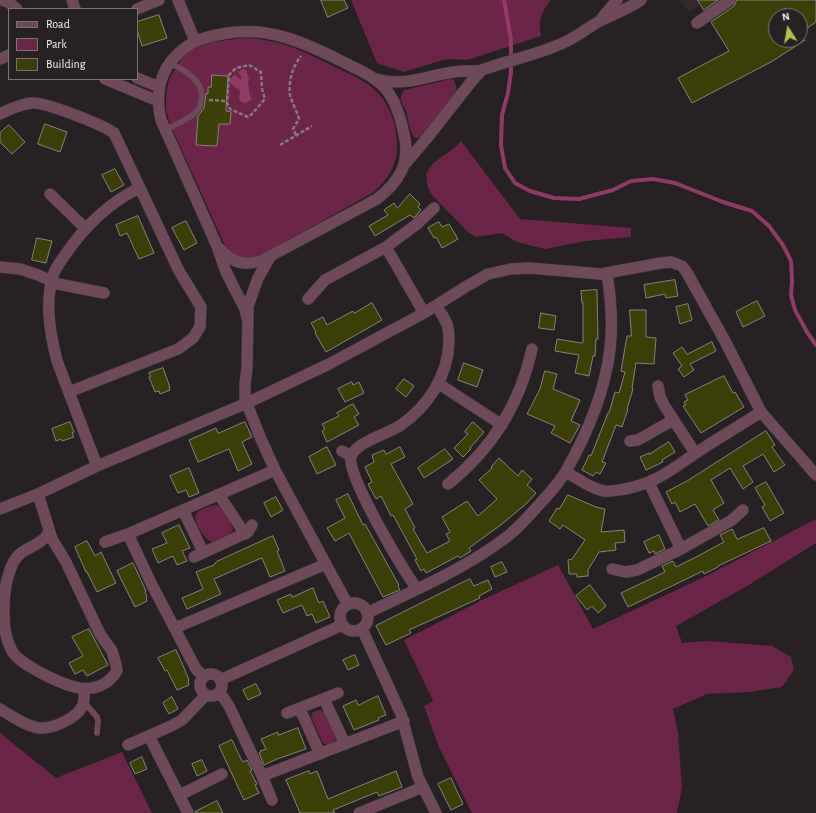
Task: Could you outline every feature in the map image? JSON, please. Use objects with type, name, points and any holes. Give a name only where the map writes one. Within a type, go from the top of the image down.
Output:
[{"type":"street","points":[[2,0],[17,8]]},
{"type":"street","points":[[138,8],[159,0]]},
{"type":"street","points":[[178,0],[195,41]]},
{"type":"street","points":[[599,22],[617,0]]},
{"type":"street","points":[[247,318],[239,296],[226,272],[217,246],[165,130],[159,112],[159,87],[164,72],[182,50],[195,41],[231,32],[252,31],[277,34],[309,45],[374,78],[387,82],[404,82],[427,79],[457,71],[476,72],[545,50],[577,36],[599,22],[641,0]]},
{"type":"street","points":[[698,23],[730,0]]},
{"type":"street","points":[[217,246],[227,256],[241,263],[254,263],[270,257],[377,199],[394,183],[406,163],[471,82],[483,70]]},
{"type":"street","points":[[138,78],[159,87]]},
{"type":"street","points":[[374,78],[388,93],[396,108],[405,137],[406,163]]},
{"type":"street","points":[[107,80],[158,101]]},
{"type":"street","points":[[0,114],[19,106],[40,103],[114,133],[179,271],[201,307],[200,327],[193,338],[178,349],[69,392]]},
{"type":"street","points":[[97,466],[57,361],[50,332],[50,299],[52,282],[54,272],[59,264],[70,247],[86,229],[109,206],[139,188]]},
{"type":"street","points":[[50,194],[86,229]]},
{"type":"street","points":[[308,299],[325,280],[386,247],[417,224],[434,208]]},
{"type":"street","points":[[386,247],[424,313]]},
{"type":"street","points":[[270,257],[262,269],[249,302],[247,318],[247,368],[245,391],[247,403],[261,440],[275,470],[348,605]]},
{"type":"street","points":[[0,509],[38,494],[97,466],[247,403],[350,354],[424,313],[488,274],[498,271],[529,268],[607,274],[671,262],[682,266],[690,276],[761,412],[816,475]]},
{"type":"street","points":[[0,267],[20,269],[64,286],[104,293]]},
{"type":"street","points":[[367,612],[450,573],[479,556],[508,536],[518,528],[566,472],[589,425],[602,388],[607,368],[610,349],[612,309],[607,274]]},
{"type":"street","points":[[417,589],[391,548],[357,484],[347,454],[361,445],[394,430],[411,417],[430,397],[439,384],[445,369],[449,335],[448,325],[436,306]]},
{"type":"street","points":[[448,484],[479,456],[502,425],[524,382],[532,349]]},
{"type":"street","points":[[439,384],[502,425]]},
{"type":"street","points":[[658,386],[660,397],[673,420],[696,453]]},
{"type":"street","points":[[566,472],[603,491],[618,490],[649,483],[761,412]]},
{"type":"street","points":[[630,441],[638,440],[673,420]]},
{"type":"street","points":[[104,542],[128,534],[275,470]]},
{"type":"street","points":[[649,483],[681,549]]},
{"type":"street","points":[[38,494],[49,532],[54,543],[66,562],[100,634],[112,651],[116,665],[117,671],[112,678],[107,682],[93,688],[73,688],[61,684],[22,662],[12,652],[4,628],[3,617],[6,589],[13,563],[24,550],[41,542],[49,532]]},
{"type":"street","points":[[219,495],[245,534]]},
{"type":"street","points":[[183,510],[199,555],[245,534],[251,529],[252,525]]},
{"type":"street","points":[[612,569],[626,572],[637,570],[681,549],[732,520],[743,510]]},
{"type":"street","points":[[128,534],[151,583],[176,628],[196,669],[204,677]]},
{"type":"street","points":[[176,628],[326,564]]},
{"type":"street","points":[[353,603],[359,604],[365,608],[367,612],[368,620],[362,629],[351,631],[342,625],[340,617],[342,610],[348,605],[353,603]]},
{"type":"street","points":[[220,680],[342,625]]},
{"type":"street","points":[[362,629],[396,701],[404,721],[418,777],[436,813]]},
{"type":"street","points":[[128,745],[182,720],[206,695],[214,695],[218,693],[221,687],[220,680],[213,675],[204,677]]},
{"type":"street","points":[[204,677],[200,685],[206,695]]},
{"type":"street","points":[[0,709],[32,726],[46,728],[71,718],[82,707],[84,702],[84,689]]},
{"type":"street","points":[[218,693],[223,697],[229,706],[272,800]]},
{"type":"street","points":[[287,714],[338,693]]},
{"type":"street","points":[[324,699],[345,744]]},
{"type":"street","points":[[300,709],[320,754]]},
{"type":"street","points":[[262,776],[404,721]]},
{"type":"street","points":[[149,736],[188,813]]},
{"type":"street","points":[[180,795],[222,774]]},
{"type":"street","points":[[359,813],[423,787]]},
{"type":"lane","points":[[165,130],[198,110],[200,108],[201,100],[200,88],[197,82],[188,74],[170,63]]},
{"type":"lane","points":[[84,702],[97,717],[97,733]]},
{"type":"path","points":[[296,136],[293,132],[293,128],[299,119],[290,94],[290,86],[298,59],[309,45]]},
{"type":"path","points":[[249,65],[259,70],[265,99],[250,116],[245,116],[232,110],[228,107],[227,101],[229,75],[231,72],[240,66],[249,65]]},
{"type":"path","points":[[201,100],[227,101]]},
{"type":"path","points":[[280,145],[312,126]]},
{"type":"shaded area","points":[[679,0],[707,0],[689,12]]},
{"type":"shaded area","points":[[242,69],[246,70],[249,79],[249,92],[252,99],[246,103],[241,102],[239,99],[240,91],[230,83],[230,79],[235,75],[241,80],[242,77],[238,72]]},
{"type":"green space","points":[[351,0],[551,0],[541,17],[541,36],[467,60],[443,60],[404,72],[377,63]]},
{"type":"green space","points":[[243,38],[281,43],[292,47],[364,82],[378,93],[389,109],[394,122],[397,141],[394,164],[383,183],[372,193],[265,253],[249,258],[239,257],[226,248],[170,124],[166,110],[166,96],[169,79],[181,60],[190,50],[213,42]]},
{"type":"green space","points":[[451,79],[454,80],[456,93],[421,136],[417,138],[414,137],[401,101],[404,90]]},
{"type":"green space","points":[[461,141],[520,219],[631,228],[631,237],[586,241],[545,249],[517,242],[502,233],[476,237],[468,232],[431,194],[427,184],[426,174],[433,163],[453,149]]},
{"type":"green space","points":[[215,505],[224,511],[233,529],[231,533],[212,542],[206,538],[197,525],[196,516],[201,510]]},
{"type":"green space","points":[[816,519],[816,543],[747,586],[676,626],[682,643],[707,641],[772,646],[791,657],[794,670],[782,687],[749,692],[707,694],[673,709],[678,733],[682,787],[677,813],[472,813],[439,747],[424,706],[433,701],[404,640],[482,600],[558,565],[593,629],[704,577]]},
{"type":"green space","points":[[319,710],[325,712],[336,738],[334,743],[328,745],[323,743],[311,717],[313,712]]},
{"type":"green space","points":[[0,733],[56,778],[122,752],[152,813],[0,813]]},
{"type":"building","points":[[321,0],[344,0],[348,8],[328,17]]},
{"type":"building","points":[[698,0],[718,0],[704,10]]},
{"type":"building","points":[[737,0],[816,0],[816,22],[808,28],[808,8],[768,8],[768,48],[793,48],[771,62],[692,103],[678,78],[729,51],[711,22],[734,6]]},
{"type":"building","points":[[159,15],[167,38],[142,46],[138,33],[138,22]]},
{"type":"building","points":[[212,75],[228,76],[226,111],[231,112],[230,124],[219,124],[217,146],[196,145],[198,116],[204,108],[206,93],[208,94],[208,87],[211,87]]},
{"type":"building","points":[[45,124],[67,132],[60,152],[38,144]]},
{"type":"building","points":[[9,125],[25,142],[12,154],[0,142],[0,133]]},
{"type":"building","points":[[115,169],[124,185],[111,192],[102,175]]},
{"type":"building","points":[[410,194],[420,204],[418,207],[421,210],[414,218],[410,215],[375,236],[369,226],[388,215],[384,210],[394,203],[397,208]]},
{"type":"building","points":[[138,216],[154,253],[139,259],[127,233],[120,236],[116,225]]},
{"type":"building","points":[[186,221],[197,243],[184,250],[172,228]]},
{"type":"building","points":[[439,222],[442,227],[449,224],[458,239],[442,248],[436,237],[434,238],[428,228]]},
{"type":"building","points":[[37,238],[52,241],[46,263],[32,260]]},
{"type":"building","points":[[675,280],[678,296],[666,298],[665,294],[646,298],[644,285]]},
{"type":"building","points":[[597,290],[598,339],[596,339],[595,356],[593,356],[589,376],[575,373],[579,355],[555,351],[557,339],[581,343],[583,342],[583,303],[581,291]]},
{"type":"building","points":[[757,301],[765,316],[743,327],[736,312]]},
{"type":"building","points":[[372,303],[382,320],[326,352],[311,323],[323,317],[327,325]]},
{"type":"building","points":[[688,304],[692,320],[680,324],[676,307]]},
{"type":"building","points":[[630,310],[646,310],[646,337],[656,338],[654,364],[636,363],[633,389],[622,427],[616,425],[602,462],[606,463],[600,474],[596,472],[593,476],[582,470],[589,455],[591,456],[609,413],[615,392],[619,393],[625,372],[621,371],[627,336],[631,336]]},
{"type":"building","points":[[541,313],[556,316],[554,330],[539,328]]},
{"type":"building","points":[[712,342],[716,351],[690,364],[694,370],[684,377],[678,369],[682,366],[673,353],[682,347],[687,354]]},
{"type":"building","points":[[464,363],[483,370],[477,387],[458,380]]},
{"type":"building","points":[[163,368],[170,390],[160,394],[159,391],[155,392],[149,377],[151,376],[149,373]]},
{"type":"building","points":[[545,371],[557,374],[553,389],[580,400],[571,421],[580,425],[570,443],[551,433],[555,426],[527,414],[540,389]]},
{"type":"building","points":[[724,376],[733,393],[735,392],[744,407],[701,433],[683,406],[686,405],[684,402],[688,400],[685,395]]},
{"type":"building","points":[[404,379],[414,386],[406,397],[396,389]]},
{"type":"building","points":[[352,382],[353,385],[359,382],[364,393],[345,402],[338,389]]},
{"type":"building","points":[[353,404],[359,414],[354,417],[359,425],[327,442],[322,431],[325,429],[322,424],[339,416],[337,413]]},
{"type":"building","points":[[70,422],[74,432],[72,433],[74,437],[62,441],[61,439],[56,441],[52,429]]},
{"type":"building","points":[[245,422],[252,437],[242,442],[252,464],[238,471],[229,449],[198,462],[189,440],[216,428],[218,433]]},
{"type":"building","points":[[473,422],[484,432],[463,457],[454,448],[468,434],[465,432]]},
{"type":"building","points":[[766,431],[775,445],[772,447],[785,465],[774,472],[763,454],[743,466],[753,482],[743,489],[730,468],[711,480],[724,503],[713,510],[719,520],[708,526],[695,504],[680,512],[675,502],[672,504],[666,492],[687,481]]},
{"type":"building","points":[[669,442],[675,452],[662,460],[663,462],[646,470],[640,457],[649,454]]},
{"type":"building","points":[[327,447],[336,465],[317,474],[309,457]]},
{"type":"building","points":[[400,447],[405,457],[391,464],[413,504],[405,509],[415,528],[413,529],[427,553],[450,541],[446,534],[450,532],[442,517],[467,501],[478,516],[497,499],[479,480],[492,468],[491,467],[499,458],[518,476],[522,470],[532,479],[527,485],[536,493],[527,503],[502,524],[469,548],[471,551],[460,558],[458,556],[426,573],[424,569],[421,571],[415,560],[417,559],[393,515],[391,516],[381,496],[376,499],[368,484],[372,482],[365,467],[374,462],[372,455],[384,450],[386,454]]},
{"type":"building","points":[[445,449],[453,459],[424,478],[418,468]]},
{"type":"building","points":[[189,468],[199,493],[189,497],[186,490],[178,493],[170,476]]},
{"type":"building","points":[[766,482],[784,513],[770,521],[762,507],[765,505],[755,488]]},
{"type":"building","points":[[348,494],[363,525],[365,524],[399,585],[400,590],[383,597],[349,533],[335,541],[327,528],[345,518],[336,500]]},
{"type":"building","points":[[568,495],[596,507],[605,509],[601,532],[624,530],[625,542],[615,543],[616,550],[599,552],[588,570],[588,576],[577,577],[577,574],[569,574],[568,560],[572,559],[585,540],[563,525],[560,529],[549,521],[557,508],[559,509]]},
{"type":"building","points":[[276,497],[283,510],[271,517],[264,503]]},
{"type":"building","points":[[179,525],[190,548],[182,551],[187,561],[177,565],[173,556],[158,563],[152,549],[167,543],[162,533]]},
{"type":"building","points":[[764,528],[771,541],[704,574],[703,571],[628,607],[621,593],[665,572],[662,566],[673,561],[676,567],[696,557],[724,542],[720,535],[732,529],[737,539]]},
{"type":"building","points":[[659,535],[665,549],[655,554],[654,551],[649,553],[644,542]]},
{"type":"building","points":[[273,536],[285,571],[270,577],[262,558],[259,559],[214,579],[221,594],[187,609],[182,598],[203,589],[196,572],[214,565],[216,562]]},
{"type":"building","points":[[87,541],[95,556],[101,552],[116,583],[97,592],[75,547]]},
{"type":"building","points":[[502,562],[507,572],[495,577],[491,567]]},
{"type":"building","points":[[133,563],[146,591],[147,597],[147,601],[135,607],[117,571]]},
{"type":"building","points":[[470,579],[474,586],[488,580],[492,589],[479,596],[480,598],[409,630],[411,633],[386,645],[376,626]]},
{"type":"building","points":[[590,585],[606,606],[598,613],[592,606],[587,610],[576,596]]},
{"type":"building","points":[[313,588],[319,603],[323,601],[330,617],[316,623],[312,614],[307,616],[302,605],[283,613],[277,600],[291,594],[292,597]]},
{"type":"building","points":[[89,629],[108,665],[87,676],[83,670],[75,674],[69,663],[83,656],[72,637]]},
{"type":"building","points":[[176,650],[189,680],[189,685],[177,690],[167,670],[165,671],[158,658]]},
{"type":"building","points":[[355,655],[359,665],[348,670],[343,660]]},
{"type":"building","points":[[256,684],[261,694],[248,700],[243,690]]},
{"type":"building","points":[[378,696],[386,715],[378,718],[379,720],[354,730],[343,706],[356,700],[358,705]]},
{"type":"building","points":[[172,697],[178,709],[169,714],[163,703]]},
{"type":"building","points":[[298,728],[306,749],[264,765],[259,753],[261,752],[260,751],[266,749],[261,739],[278,732],[278,735]]},
{"type":"building","points":[[232,740],[243,762],[247,760],[252,770],[250,771],[257,784],[255,785],[259,793],[244,800],[219,746]]},
{"type":"building","points":[[142,757],[147,769],[135,774],[130,763]]},
{"type":"building","points":[[202,760],[207,771],[197,776],[192,764]]},
{"type":"building","points":[[309,771],[310,774],[317,771],[328,799],[396,771],[402,787],[379,796],[377,792],[333,810],[335,813],[300,813],[286,780]]},
{"type":"building","points":[[451,778],[463,804],[451,810],[438,784]]},
{"type":"building","points":[[217,801],[223,813],[195,813],[195,812]]},
{"type":"waterway","points":[[504,0],[511,40],[511,72],[508,93],[502,115],[501,145],[505,168],[515,183],[530,191],[554,198],[579,199],[613,190],[631,181],[653,179],[675,183],[723,202],[752,211],[769,226],[783,245],[791,261],[791,295],[795,310],[816,345]]}]
